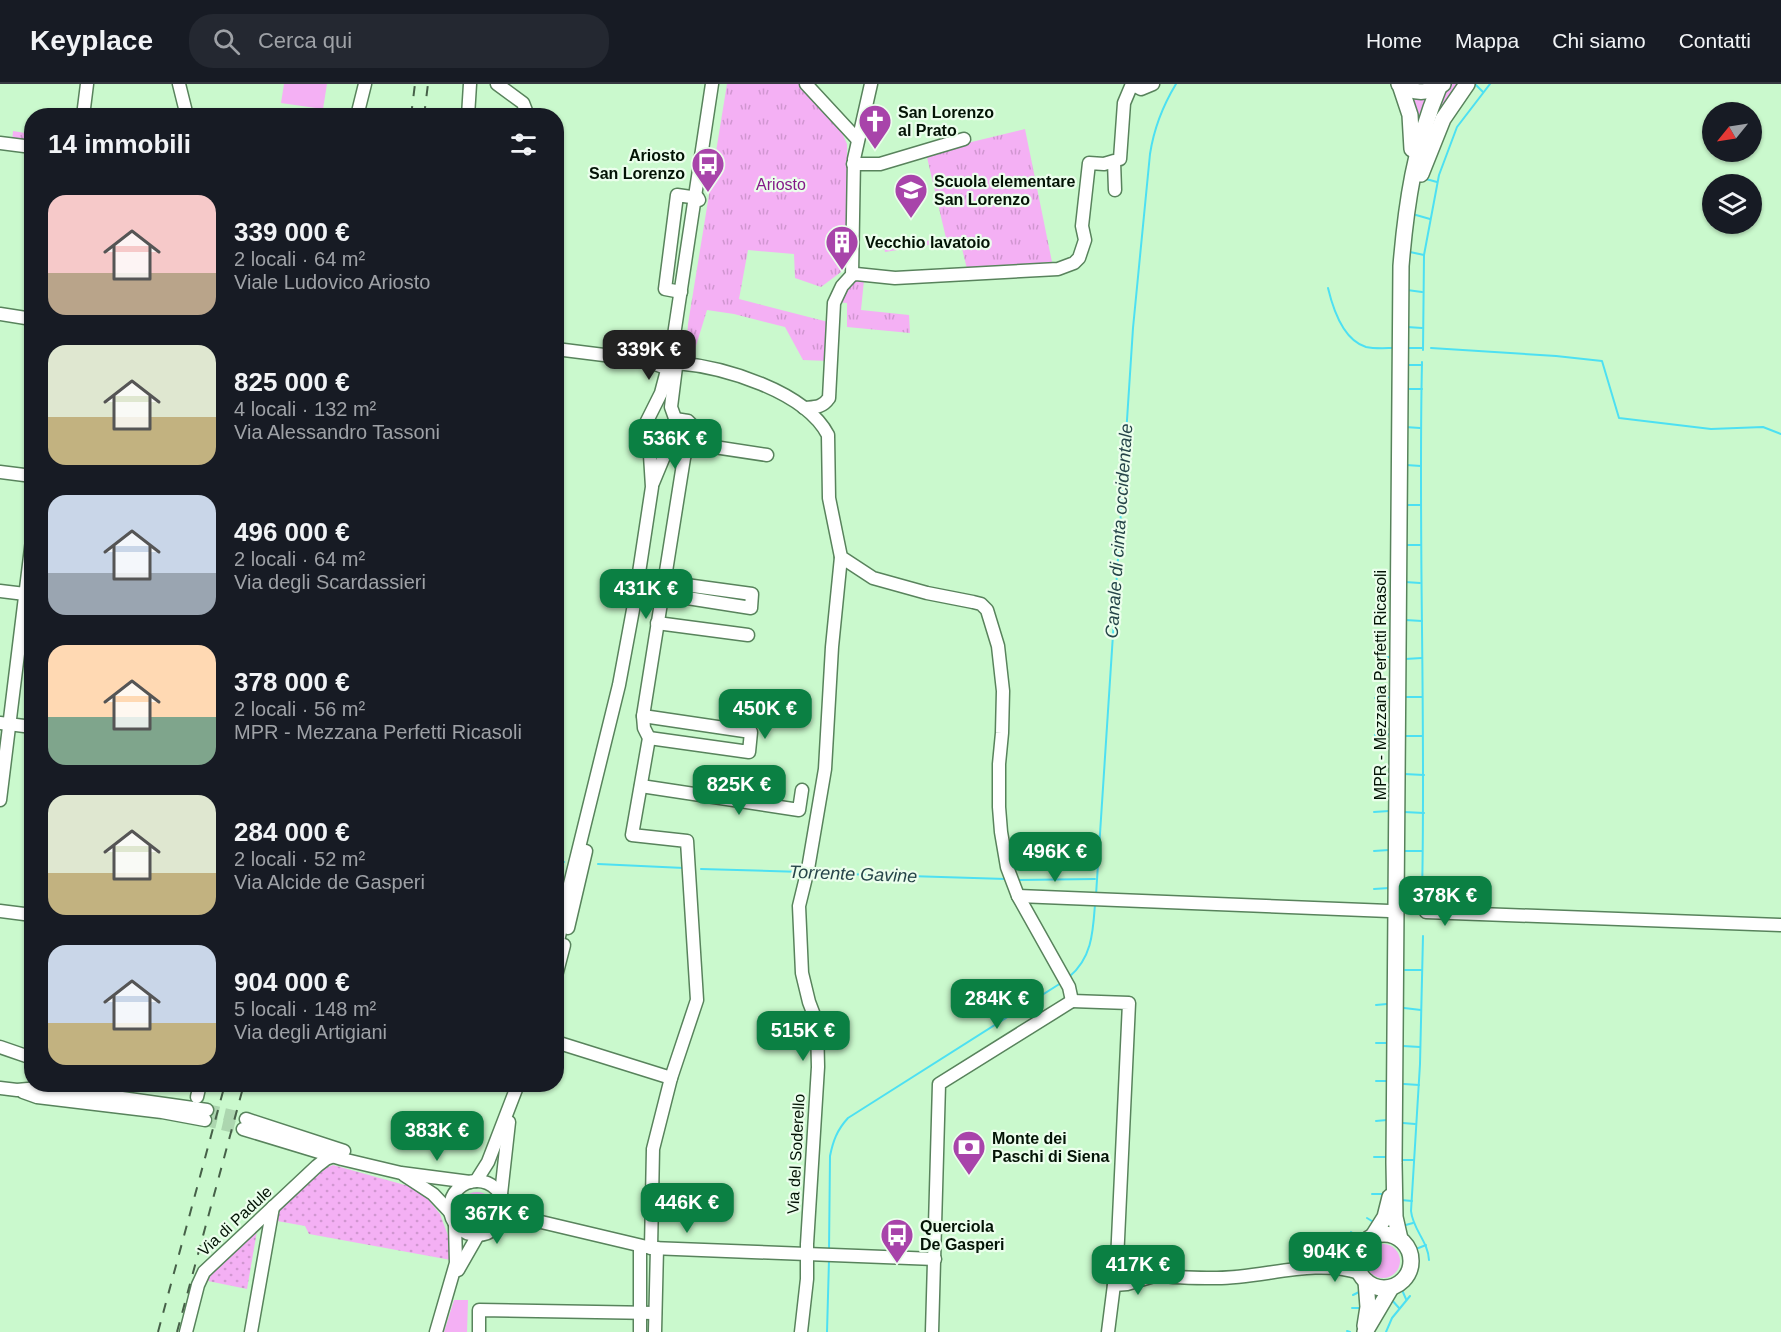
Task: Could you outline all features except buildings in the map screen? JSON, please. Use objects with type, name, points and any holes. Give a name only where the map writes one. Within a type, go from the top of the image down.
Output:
[{"type":"main road","points":[[1400,84],[1416,92],[1428,91],[1441,86]]},
{"type":"main road","name":"MPR - Mezzana Perfetti Ricasoli","points":[[1400,84],[1412,123],[1410,195]]},
{"type":"main road","points":[[1410,195],[1443,119],[1466,85]]},
{"type":"main road","name":"MPR - Mezzana Perfetti Ricasoli","points":[[1400,1239],[1395,1216],[1394,1182],[1396,927],[1393,905],[1401,266],[1410,195],[1422,134],[1441,86]]},
{"type":"main road","name":"MPR - Mezzana Perfetti Ricasoli","points":[[1373,1236],[1384,1217],[1394,1182]]},
{"type":"main road","points":[[1363,1277],[1375,1287],[1391,1288],[1399,1284],[1406,1277],[1411,1264],[1409,1250],[1400,1239],[1387,1234],[1373,1236],[1366,1240],[1360,1249],[1357,1265],[1363,1277],[1368,1307],[1365,1332]]},
{"type":"main road","points":[[1365,1332],[1391,1288]]},
{"type":"street","points":[[84,108],[87,84]]},
{"type":"street","points":[[359,108],[365,84]]},
{"type":"street","points":[[468,108],[470,84]]},
{"type":"street","points":[[497,84],[517,97],[525,108]]},
{"type":"street","points":[[652,487],[649,439],[645,428],[676,365],[681,292],[712,84]]},
{"type":"street","points":[[564,913],[605,747],[632,614],[652,487],[669,442],[677,430],[671,407],[671,395],[720,84]]},
{"type":"street","points":[[806,84],[857,140]]},
{"type":"street","points":[[852,275],[853,164],[871,84]]},
{"type":"street","points":[[1120,159],[1125,97],[1132,84],[1141,89],[1153,84]]},
{"type":"street","points":[[180,89],[185,108]]},
{"type":"street","points":[[517,97],[530,98]]},
{"type":"street","points":[[853,164],[880,164],[964,138]]},
{"type":"street","points":[[0,142],[24,146]]},
{"type":"street","points":[[804,408],[819,407],[829,398],[834,303],[842,286],[852,275],[895,278],[1058,269],[1070,266],[1078,258],[1084,240],[1082,226],[1089,163],[1104,164],[1114,161],[1115,190]]},
{"type":"street","points":[[681,292],[665,289],[677,195],[698,198],[700,213]]},
{"type":"street","points":[[0,315],[24,318]]},
{"type":"street","name":"Via del Soderello","points":[[564,349],[714,369],[761,383],[804,408],[824,426],[828,435],[829,498],[841,557],[832,647],[825,769],[799,906],[802,973],[817,1023],[818,1067],[807,1279],[801,1332]]},
{"type":"street","points":[[639,1332],[649,1247],[653,1149],[671,1078],[697,1000],[687,841],[632,835],[649,738],[644,728],[643,716],[684,458],[692,432],[691,424],[675,419],[666,412],[655,412],[650,415]]},
{"type":"street","points":[[649,439],[657,444],[669,442]]},
{"type":"street","points":[[688,443],[766,455]]},
{"type":"street","points":[[0,472],[24,475]]},
{"type":"street","points":[[841,557],[873,578],[927,593],[981,604],[987,610],[998,646],[1003,691],[999,764],[1001,832],[1007,867],[1018,896],[1069,987],[1071,1001]]},
{"type":"street","points":[[663,588],[752,594],[751,609],[663,588]]},
{"type":"street","points":[[0,591],[24,594]]},
{"type":"street","points":[[0,800],[5,724],[24,600]]},
{"type":"street","points":[[657,623],[748,635]]},
{"type":"street","points":[[643,716],[751,732],[749,752],[649,738]]},
{"type":"street","points":[[5,724],[24,726]]},
{"type":"street","points":[[564,945],[579,887],[605,747]]},
{"type":"street","points":[[641,786],[799,810],[802,790]]},
{"type":"street","points":[[1018,896],[1095,900],[1393,905]]},
{"type":"street","points":[[0,911],[24,914]]},
{"type":"street","points":[[1426,912],[1781,925]]},
{"type":"street","points":[[932,1332],[939,1084],[1071,1001],[1129,1003],[1117,1261],[1108,1332]]},
{"type":"street","points":[[564,1045],[671,1078]]},
{"type":"street","points":[[0,1047],[24,1055]]},
{"type":"street","points":[[0,1088],[24,1089]]},
{"type":"street","points":[[17,1090],[37,1097],[206,1115],[110,1092]]},
{"type":"street","points":[[98,1092],[98,1100],[105,1105]]},
{"type":"street","points":[[197,1097],[198,1092]]},
{"type":"street","points":[[436,1332],[456,1263],[452,1197],[462,1185],[473,1181],[488,1162],[515,1092]]},
{"type":"street","points":[[401,1173],[433,1194],[465,1232],[478,1235],[490,1232],[499,1224],[504,1210],[502,1199],[511,1106]]},
{"type":"street","points":[[245,1124],[375,1166]]},
{"type":"street","points":[[322,1148],[334,1156],[401,1173],[490,1184],[502,1199],[537,1221]]},
{"type":"street","name":"Via di Padule","points":[[308,1176],[322,1148]]},
{"type":"street","name":"Via di Padule","points":[[186,1332],[198,1285],[204,1272],[326,1159],[334,1156]]},
{"type":"street","points":[[251,1332],[273,1207]]},
{"type":"street","points":[[499,1224],[537,1221],[649,1247],[935,1259]]},
{"type":"street","points":[[452,1282],[478,1235]]},
{"type":"street","points":[[649,1247],[655,1332]]},
{"type":"street","points":[[1316,1267],[1360,1249]]},
{"type":"street","points":[[1117,1261],[1126,1262],[1138,1270],[1157,1275],[1218,1278],[1316,1267],[1342,1268],[1363,1277]]},
{"type":"street","points":[[1114,1285],[1157,1275]]},
{"type":"street","points":[[479,1332],[479,1310],[655,1312]]},
{"type":"green space","points":[[284,84],[327,84],[323,108],[281,103]]},
{"type":"green space","name":"Ariosto","points":[[727,84],[800,84],[839,126],[847,144],[849,266],[821,287],[795,278],[794,254],[748,250],[739,299],[832,323],[828,361],[803,360],[785,327],[734,314],[707,310],[692,359],[686,355],[688,324]]},
{"type":"green space","points":[[1452,84],[1463,84],[1428,128],[1442,97]]},
{"type":"green space","points":[[1409,97],[1429,97],[1418,129]]},
{"type":"green space","points":[[1025,129],[1052,262],[967,269],[960,240],[885,252],[884,247],[946,238],[926,153]]},
{"type":"green space","points":[[13,131],[24,133],[24,144],[12,142]]},
{"type":"green space","points":[[849,280],[864,280],[861,310],[909,315],[910,333],[847,327],[847,303],[837,302]]},
{"type":"green space","points":[[658,421],[664,421],[668,428],[664,435],[658,435],[654,431],[654,425]]},
{"type":"green space","points":[[333,1165],[412,1187],[427,1198],[440,1214],[450,1241],[451,1260],[309,1234],[305,1226],[277,1221],[281,1207],[326,1168]]},
{"type":"green space","points":[[477,1192],[489,1197],[494,1209],[489,1221],[477,1226],[465,1221],[460,1209],[465,1197]]},
{"type":"green space","points":[[257,1231],[247,1289],[208,1281],[212,1272]]},
{"type":"green space","points":[[1383,1244],[1395,1249],[1400,1261],[1395,1273],[1383,1278],[1371,1273],[1366,1261],[1371,1249]]},
{"type":"green space","points":[[454,1300],[468,1300],[467,1332],[444,1332]]},
{"type":"waterway","name":"Canale di cinta occidentale","points":[[1096,895],[1133,328],[1150,154],[1159,118],[1176,84]]},
{"type":"waterway","points":[[1475,84],[1483,92]]},
{"type":"waterway","points":[[1423,350],[1424,255],[1439,175],[1457,127],[1490,84]]},
{"type":"waterway","points":[[1426,179],[1437,182]]},
{"type":"waterway","points":[[1416,215],[1430,219]]},
{"type":"waterway","points":[[1410,252],[1424,255]]},
{"type":"waterway","points":[[1328,288],[1340,323],[1351,338],[1366,347],[1395,348]]},
{"type":"waterway","points":[[1407,290],[1422,292]]},
{"type":"waterway","points":[[1407,327],[1422,328]]},
{"type":"waterway","points":[[1407,348],[1422,348]]},
{"type":"waterway","points":[[1431,348],[1602,361],[1619,418],[1711,429],[1763,427],[1781,434]]},
{"type":"waterway","points":[[1422,362],[1422,895]]},
{"type":"waterway","points":[[1406,365],[1422,365]]},
{"type":"waterway","points":[[1406,389],[1422,389]]},
{"type":"waterway","points":[[1405,427],[1420,428]]},
{"type":"waterway","points":[[1406,465],[1421,466]]},
{"type":"waterway","points":[[1406,505],[1421,505]]},
{"type":"waterway","points":[[1406,545],[1421,545]]},
{"type":"waterway","points":[[1405,582],[1420,583]]},
{"type":"waterway","points":[[1405,620],[1422,621]]},
{"type":"waterway","points":[[1376,658],[1390,657]]},
{"type":"waterway","points":[[1405,659],[1422,658]]},
{"type":"waterway","points":[[1375,698],[1390,697]]},
{"type":"waterway","points":[[1404,697],[1422,697]]},
{"type":"waterway","points":[[1375,735],[1390,734]]},
{"type":"waterway","points":[[1404,736],[1422,736]]},
{"type":"waterway","points":[[1375,774],[1390,773]]},
{"type":"waterway","points":[[1404,774],[1424,775]]},
{"type":"waterway","points":[[1374,812],[1389,811]]},
{"type":"waterway","points":[[1404,812],[1424,813]]},
{"type":"waterway","points":[[1374,851],[1389,850]]},
{"type":"waterway","points":[[1404,851],[1422,851]]},
{"type":"waterway","name":"Torrente Gavine","points":[[598,864],[684,868]]},
{"type":"waterway","name":"Torrente Gavine","points":[[701,869],[803,872]]},
{"type":"waterway","name":"Torrente Gavine","points":[[812,873],[1006,879]]},
{"type":"waterway","name":"Torrente Gavine","points":[[1017,880],[1095,879]]},
{"type":"waterway","points":[[1374,889],[1389,888]]},
{"type":"waterway","points":[[1405,889],[1422,890]]},
{"type":"waterway","name":"Canale di cinta occidentale","points":[[1069,977],[1077,970],[1087,953],[1092,934],[1095,904]]},
{"type":"waterway","points":[[1423,936],[1420,1064],[1411,1211],[1429,1260]]},
{"type":"waterway","points":[[1405,970],[1422,970]]},
{"type":"waterway","name":"Canale di cinta occidentale","points":[[829,1251],[830,1156],[836,1136],[848,1118],[1061,983]]},
{"type":"waterway","points":[[1376,1005],[1387,1004]]},
{"type":"waterway","points":[[1404,1008],[1421,1010]]},
{"type":"waterway","points":[[1376,1043],[1388,1043]]},
{"type":"waterway","points":[[1403,1046],[1420,1047]]},
{"type":"waterway","points":[[1376,1081],[1388,1081]]},
{"type":"waterway","points":[[1404,1084],[1419,1085]]},
{"type":"waterway","points":[[1376,1121],[1387,1120]]},
{"type":"waterway","points":[[1403,1123],[1415,1124]]},
{"type":"waterway","points":[[1374,1157],[1386,1157]]},
{"type":"waterway","points":[[1403,1160],[1414,1160]]},
{"type":"waterway","points":[[1372,1194],[1383,1194]]},
{"type":"waterway","points":[[1401,1200],[1412,1201]]},
{"type":"waterway","points":[[1367,1218],[1375,1223]]},
{"type":"waterway","points":[[1402,1226],[1413,1223]]},
{"type":"waterway","points":[[1351,1232],[1358,1238]]},
{"type":"waterway","points":[[1416,1249],[1426,1245]]},
{"type":"waterway","name":"Canale di cinta occidentale","points":[[827,1332],[829,1260]]},
{"type":"waterway","points":[[1402,1290],[1406,1299]]},
{"type":"waterway","points":[[1353,1295],[1361,1291]]},
{"type":"waterway","points":[[1386,1332],[1392,1318],[1410,1296]]},
{"type":"waterway","points":[[1391,1299],[1399,1308]]},
{"type":"waterway","points":[[1352,1308],[1361,1308]]},
{"type":"tunnel","points":[[207,1110],[246,1119]]},
{"type":"tunnel","points":[[205,1120],[243,1129]]},
{"type":"railway","points":[[412,108],[415,84]]},
{"type":"railway","points":[[425,108],[428,84]]},
{"type":"railway","points":[[158,1332],[223,1092]]},
{"type":"railway","points":[[177,1332],[242,1092]]},
{"type":"place","name":"San Lorenzo al Prato","points":[[875,150]]},
{"type":"place","name":"Ariosto San Lorenzo","points":[[708,193]]},
{"type":"place","name":"Scuola elementare San Lorenzo","points":[[911,219]]},
{"type":"place","name":"Vecchio lavatoio","points":[[842,271]]},
{"type":"place","name":"Monte dei Paschi di Siena","points":[[969,1176]]},
{"type":"place","name":"Querciola De Gasperi","points":[[897,1264]]}]
